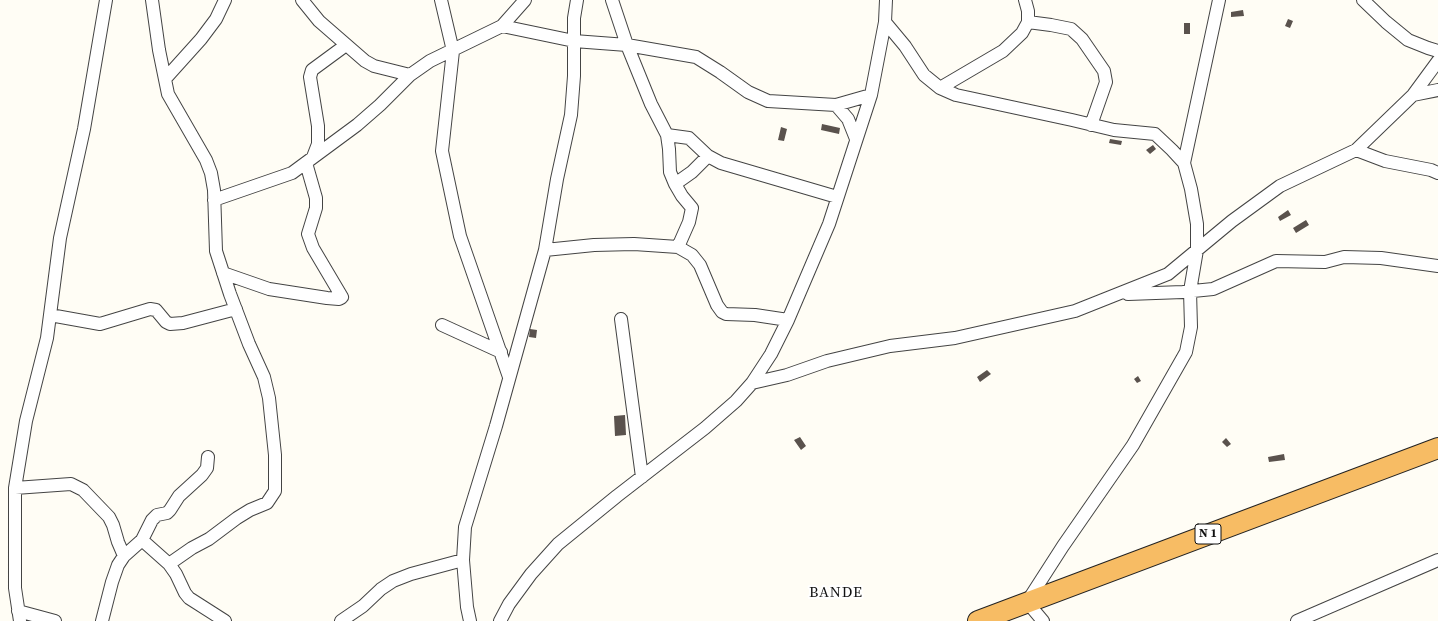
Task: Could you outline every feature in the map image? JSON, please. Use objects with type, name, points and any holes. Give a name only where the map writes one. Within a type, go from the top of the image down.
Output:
[{"type":"highway","name":"N 1","points":[[978,621],[1438,448]]},
{"type":"street","points":[[55,621],[19,616],[15,588],[15,488],[26,421],[47,338],[60,238],[84,129],[106,0]]},
{"type":"street","points":[[152,0],[159,50],[168,94],[206,160],[211,173],[214,200],[216,250],[249,344],[264,377],[269,398],[275,455],[275,491],[267,503],[250,510],[237,518],[209,539],[192,548],[169,564]]},
{"type":"street","points":[[165,79],[216,19],[225,0]]},
{"type":"street","points":[[302,0],[319,21],[365,61],[374,66],[410,75]]},
{"type":"street","points":[[441,0],[453,51],[442,151],[460,236],[509,377]]},
{"type":"street","points":[[214,200],[292,173],[357,125],[380,105],[410,75],[430,61],[502,26],[525,0]]},
{"type":"street","points":[[470,621],[467,607],[463,560],[465,527],[496,426],[545,250],[557,179],[571,115],[574,76],[574,18],[577,0]]},
{"type":"street","points":[[612,0],[627,45],[651,104],[667,135],[670,172],[674,184],[692,208],[689,222],[678,247]]},
{"type":"street","points":[[500,621],[509,604],[527,580],[558,544],[705,428],[736,401],[752,383],[771,354],[788,320],[829,224],[870,95],[885,22],[886,0]]},
{"type":"street","points":[[940,88],[1003,51],[1022,33],[1028,22],[1028,11],[1025,0]]},
{"type":"street","points":[[1043,621],[1026,602],[1133,445],[1186,352],[1191,327],[1190,291],[1197,250],[1197,224],[1191,189],[1184,163],[1219,0]]},
{"type":"street","points":[[1363,0],[1408,40],[1438,51]]},
{"type":"street","points":[[885,22],[905,46],[924,75],[940,88],[956,95],[1114,130],[1155,134],[1184,163]]},
{"type":"street","points":[[1028,22],[1071,29],[1082,39],[1104,71],[1106,82],[1091,125]]},
{"type":"street","points":[[502,26],[574,41],[627,45],[696,57],[748,92],[768,101],[836,105],[870,95]]},
{"type":"street","points":[[223,273],[270,289],[327,298],[342,297],[313,248],[308,234],[316,208],[316,198],[310,160],[318,144],[318,126],[310,77],[312,70],[346,46]]},
{"type":"street","points":[[752,383],[788,375],[827,361],[890,346],[955,338],[1068,313],[1168,274],[1232,221],[1280,186],[1356,150],[1413,95],[1436,69]]},
{"type":"street","points":[[1413,95],[1438,90]]},
{"type":"street","points":[[836,105],[848,119],[856,139]]},
{"type":"street","points":[[667,135],[689,138],[708,156],[721,163],[837,197]]},
{"type":"street","points":[[1356,150],[1385,161],[1438,173]]},
{"type":"street","points":[[674,184],[692,172],[708,156]]},
{"type":"street","points":[[545,250],[594,245],[634,244],[678,247],[692,256],[700,265],[717,305],[722,312],[726,314],[755,315],[788,320]]},
{"type":"street","points":[[1119,294],[1213,289],[1276,261],[1325,262],[1344,257],[1381,258],[1438,266]]},
{"type":"street","points":[[50,315],[100,324],[150,309],[156,310],[166,322],[170,324],[183,323],[236,309]]},
{"type":"street","points":[[621,319],[642,477]]},
{"type":"street","points":[[442,325],[501,352]]},
{"type":"street","points":[[102,621],[118,565],[124,556],[142,540],[152,520],[157,515],[167,513],[179,496],[202,475],[207,468],[208,457]]},
{"type":"street","points":[[15,488],[71,484],[83,490],[109,516],[124,556]]},
{"type":"street","points":[[142,540],[169,564],[189,598],[225,621]]},
{"type":"street","points":[[341,621],[363,606],[381,589],[393,581],[411,574],[463,560]]},
{"type":"street","points":[[1298,621],[1438,560]]},
{"type":"street","points":[[1327,621],[1331,607]]},
{"type":"building","points":[[1243,10],[1244,16],[1231,17],[1231,12]]},
{"type":"building","points":[[1288,19],[1293,21],[1290,28],[1285,26]]},
{"type":"building","points":[[1184,23],[1190,23],[1190,34],[1184,34]]},
{"type":"building","points":[[822,124],[840,128],[839,134],[821,130]]},
{"type":"building","points":[[781,127],[787,129],[784,141],[778,140]]},
{"type":"building","points":[[1110,139],[1122,141],[1121,145],[1109,143]]},
{"type":"building","points":[[1153,145],[1156,149],[1150,154],[1146,150]]},
{"type":"building","points":[[1288,210],[1291,215],[1280,221],[1278,217]]},
{"type":"building","points":[[1306,220],[1309,225],[1296,233],[1293,228]]},
{"type":"building","points":[[530,329],[537,330],[536,338],[529,337]]},
{"type":"building","points":[[987,370],[991,374],[980,382],[977,377]]},
{"type":"building","points":[[1138,376],[1141,381],[1137,383],[1134,379]]},
{"type":"building","points":[[625,415],[626,435],[615,436],[614,416]]},
{"type":"building","points":[[800,437],[806,446],[801,450],[794,440]]},
{"type":"building","points":[[1226,438],[1231,444],[1227,447],[1222,442]]},
{"type":"building","points":[[1284,454],[1285,460],[1269,462],[1268,457]]},
{"type":"district","name":"BANDE","points":[[836,593]]}]
